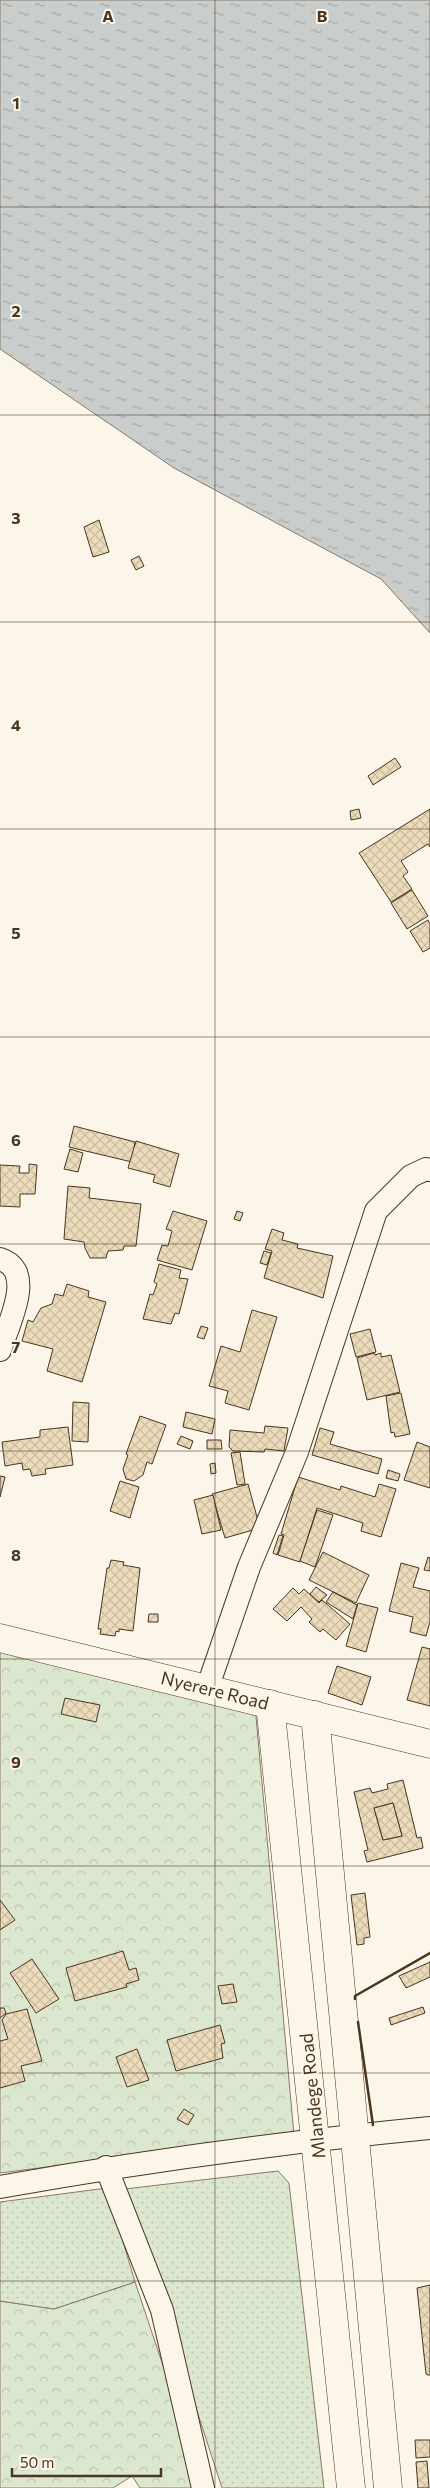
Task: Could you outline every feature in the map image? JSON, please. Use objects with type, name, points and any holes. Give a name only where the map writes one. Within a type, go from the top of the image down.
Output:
[{"type":"main road","name":"Nyerere Road","points":[[0,1638],[430,1744]]},
{"type":"main road","name":"Mlandege Road","points":[[270,1704],[351,2488]]},
{"type":"main road","points":[[315,1715],[388,2488]]},
{"type":"street","points":[[207,1689],[249,1567],[297,1452],[376,1211],[411,1176],[426,1169],[430,1170]]},
{"type":"street","points":[[0,1259],[13,1266],[19,1275],[20,1287],[0,1350]]},
{"type":"street","points":[[0,2186],[106,2167],[356,2135],[430,2128]]},
{"type":"street","points":[[106,2167],[162,2310],[203,2488]]},
{"type":"green space","points":[[0,1642],[255,1706],[294,2135],[0,2173]]},
{"type":"green space","points":[[278,2171],[289,2183],[324,2488],[222,2488],[125,2189]]},
{"type":"green space","points":[[107,2188],[135,2282],[54,2309],[0,2301],[0,2202]]},
{"type":"green space","points":[[135,2282],[199,2473],[194,2488],[140,2488],[132,2476],[113,2488],[0,2488],[0,2301],[54,2309]]},
{"type":"water","points":[[0,0],[430,0],[430,633],[381,579],[174,468],[0,349]]},
{"type":"building","points":[[99,520],[109,552],[93,557],[84,527]]},
{"type":"building","points":[[139,556],[144,566],[136,570],[131,560]]},
{"type":"building","points":[[395,758],[401,767],[373,785],[368,776]]},
{"type":"building","points":[[359,809],[361,818],[351,820],[350,811]]},
{"type":"building","points":[[430,809],[430,847],[428,844],[401,861],[408,872],[403,876],[412,889],[391,902],[359,853]]},
{"type":"building","points":[[412,890],[428,916],[407,929],[391,903]]},
{"type":"building","points":[[428,920],[430,924],[430,948],[423,952],[410,931]]},
{"type":"building","points":[[74,1126],[135,1142],[132,1162],[69,1147]]},
{"type":"building","points":[[136,1141],[179,1154],[170,1187],[153,1182],[155,1175],[128,1168]]},
{"type":"building","points":[[70,1149],[83,1153],[78,1172],[64,1169]]},
{"type":"building","points":[[29,1164],[37,1165],[35,1194],[20,1194],[20,1207],[0,1206],[0,1165],[20,1166],[19,1173],[29,1173]]},
{"type":"building","points":[[68,1186],[90,1188],[89,1198],[141,1204],[136,1246],[124,1246],[123,1250],[108,1251],[106,1258],[90,1258],[84,1242],[64,1239]]},
{"type":"building","points":[[173,1211],[207,1221],[192,1270],[157,1260],[162,1245],[168,1246],[172,1231],[166,1229]]},
{"type":"building","points":[[237,1211],[243,1213],[240,1221],[234,1219]]},
{"type":"building","points":[[272,1229],[284,1233],[282,1240],[298,1244],[297,1248],[333,1256],[323,1298],[264,1278],[272,1251],[265,1249]]},
{"type":"building","points":[[264,1251],[271,1253],[267,1265],[260,1263]]},
{"type":"building","points":[[159,1264],[181,1270],[179,1278],[188,1279],[179,1314],[175,1313],[171,1324],[143,1319],[150,1294],[153,1295],[157,1284],[154,1282]]},
{"type":"building","points":[[67,1284],[89,1291],[88,1297],[106,1302],[82,1382],[47,1371],[53,1349],[22,1341],[28,1320],[33,1322],[41,1308],[52,1304],[55,1294],[63,1296]]},
{"type":"building","points":[[252,1310],[277,1317],[249,1410],[225,1403],[228,1391],[209,1386],[221,1346],[240,1352]]},
{"type":"building","points":[[201,1326],[208,1328],[204,1339],[197,1337]]},
{"type":"building","points":[[370,1329],[376,1352],[356,1357],[350,1334]]},
{"type":"building","points":[[374,1353],[375,1355],[381,1353],[381,1357],[391,1355],[400,1392],[367,1400],[357,1358]]},
{"type":"building","points":[[401,1393],[410,1434],[395,1437],[394,1432],[391,1433],[386,1396]]},
{"type":"building","points":[[73,1402],[89,1403],[88,1442],[72,1441]]},
{"type":"building","points":[[186,1412],[215,1419],[212,1434],[183,1427]]},
{"type":"building","points":[[140,1416],[166,1425],[152,1464],[147,1462],[143,1475],[134,1481],[126,1479],[123,1469],[128,1455],[126,1454]]},
{"type":"building","points":[[265,1426],[288,1428],[284,1451],[265,1449],[264,1452],[233,1451],[229,1447],[230,1430],[264,1433]]},
{"type":"building","points":[[68,1427],[73,1465],[45,1469],[46,1474],[32,1476],[30,1469],[23,1470],[22,1463],[5,1466],[2,1442],[40,1437],[40,1430]]},
{"type":"building","points":[[320,1428],[334,1432],[330,1444],[382,1459],[378,1474],[312,1455]]},
{"type":"building","points":[[181,1436],[193,1441],[190,1449],[177,1444]]},
{"type":"building","points":[[207,1440],[221,1440],[222,1449],[207,1449]]},
{"type":"building","points":[[417,1442],[430,1447],[430,1488],[404,1480]]},
{"type":"building","points":[[240,1452],[245,1484],[237,1485],[231,1453]]},
{"type":"building","points":[[215,1463],[216,1473],[211,1474],[210,1464]]},
{"type":"building","points":[[388,1470],[400,1474],[398,1481],[386,1478]]},
{"type":"building","points":[[0,1476],[5,1477],[0,1497]]},
{"type":"building","points":[[298,1477],[340,1490],[341,1486],[375,1497],[379,1484],[396,1489],[381,1537],[361,1531],[363,1523],[317,1508],[300,1562],[278,1555],[284,1535],[281,1534]]},
{"type":"building","points":[[120,1481],[139,1487],[130,1518],[110,1511]]},
{"type":"building","points":[[248,1484],[260,1528],[225,1538],[212,1494]]},
{"type":"building","points":[[213,1495],[221,1530],[202,1534],[194,1500]]},
{"type":"building","points":[[317,1510],[333,1515],[315,1567],[300,1561]]},
{"type":"building","points":[[279,1535],[283,1536],[277,1555],[273,1553]]},
{"type":"building","points":[[323,1552],[369,1575],[356,1603],[309,1580]]},
{"type":"building","points":[[428,1557],[430,1558],[430,1571],[424,1570]]},
{"type":"building","points":[[111,1560],[124,1562],[123,1565],[140,1568],[133,1631],[119,1629],[119,1632],[116,1631],[115,1636],[100,1634],[101,1629],[98,1629],[107,1568],[109,1568]]},
{"type":"building","points":[[401,1563],[419,1568],[413,1587],[430,1591],[430,1622],[426,1636],[410,1632],[413,1617],[389,1611]]},
{"type":"building","points":[[316,1587],[327,1595],[319,1602],[310,1594]]},
{"type":"building","points":[[293,1588],[299,1594],[304,1589],[319,1603],[322,1600],[350,1624],[336,1640],[323,1629],[320,1632],[309,1622],[312,1619],[301,1607],[287,1621],[273,1609]]},
{"type":"building","points":[[333,1592],[357,1605],[353,1619],[326,1602]]},
{"type":"building","points":[[358,1603],[378,1608],[366,1652],[346,1646]]},
{"type":"building","points":[[149,1614],[158,1614],[158,1622],[148,1622]]},
{"type":"building","points":[[422,1647],[430,1649],[430,1706],[407,1700]]},
{"type":"building","points":[[337,1666],[371,1677],[362,1705],[328,1693]]},
{"type":"building","points":[[65,1698],[100,1705],[96,1722],[61,1714]]},
{"type":"building","points":[[403,1780],[417,1838],[421,1837],[423,1848],[367,1862],[364,1851],[368,1850],[354,1792],[370,1788],[372,1793],[388,1789],[387,1784]],"holes":[[[393,1803],[402,1836],[383,1840],[374,1808]]]},
{"type":"building","points":[[393,1803],[402,1836],[383,1840],[374,1808]]},
{"type":"building","points":[[365,1893],[370,1937],[364,1938],[364,1944],[357,1945],[351,1895]]},
{"type":"building","points":[[0,1900],[15,1920],[0,1930]]},
{"type":"building","points":[[123,1951],[129,1970],[136,1968],[139,1980],[126,1984],[127,1987],[75,2001],[66,1968]]},
{"type":"building","points":[[32,1959],[59,1999],[36,2013],[10,1973]]},
{"type":"building","points":[[430,1962],[430,1977],[406,1988],[399,1976]]},
{"type":"building","points":[[233,1984],[237,2002],[222,2004],[218,1986]]},
{"type":"building","points":[[423,2007],[425,2013],[391,2025],[389,2018]]},
{"type":"building","points":[[0,2008],[4,2008],[6,2013],[0,2018]]},
{"type":"building","points":[[27,2009],[42,2061],[21,2066],[25,2081],[0,2088],[0,2041],[8,2039],[2,2020],[6,2014]]},
{"type":"building","points":[[220,2025],[225,2043],[221,2044],[223,2058],[176,2071],[167,2040]]},
{"type":"building","points":[[137,2049],[149,2080],[127,2087],[116,2057]]},
{"type":"building","points":[[184,2109],[194,2115],[188,2125],[177,2119]]},
{"type":"building","points":[[430,2285],[430,2375],[428,2375],[426,2374],[417,2288]]},
{"type":"building","points":[[415,2440],[430,2440],[430,2457],[416,2458]]},
{"type":"building","points":[[427,2461],[429,2488],[418,2488],[416,2462]]},
{"type":"wall","points":[[355,1999],[355,1996],[430,1953]]},
{"type":"wall","points":[[358,2022],[373,2125]]}]
